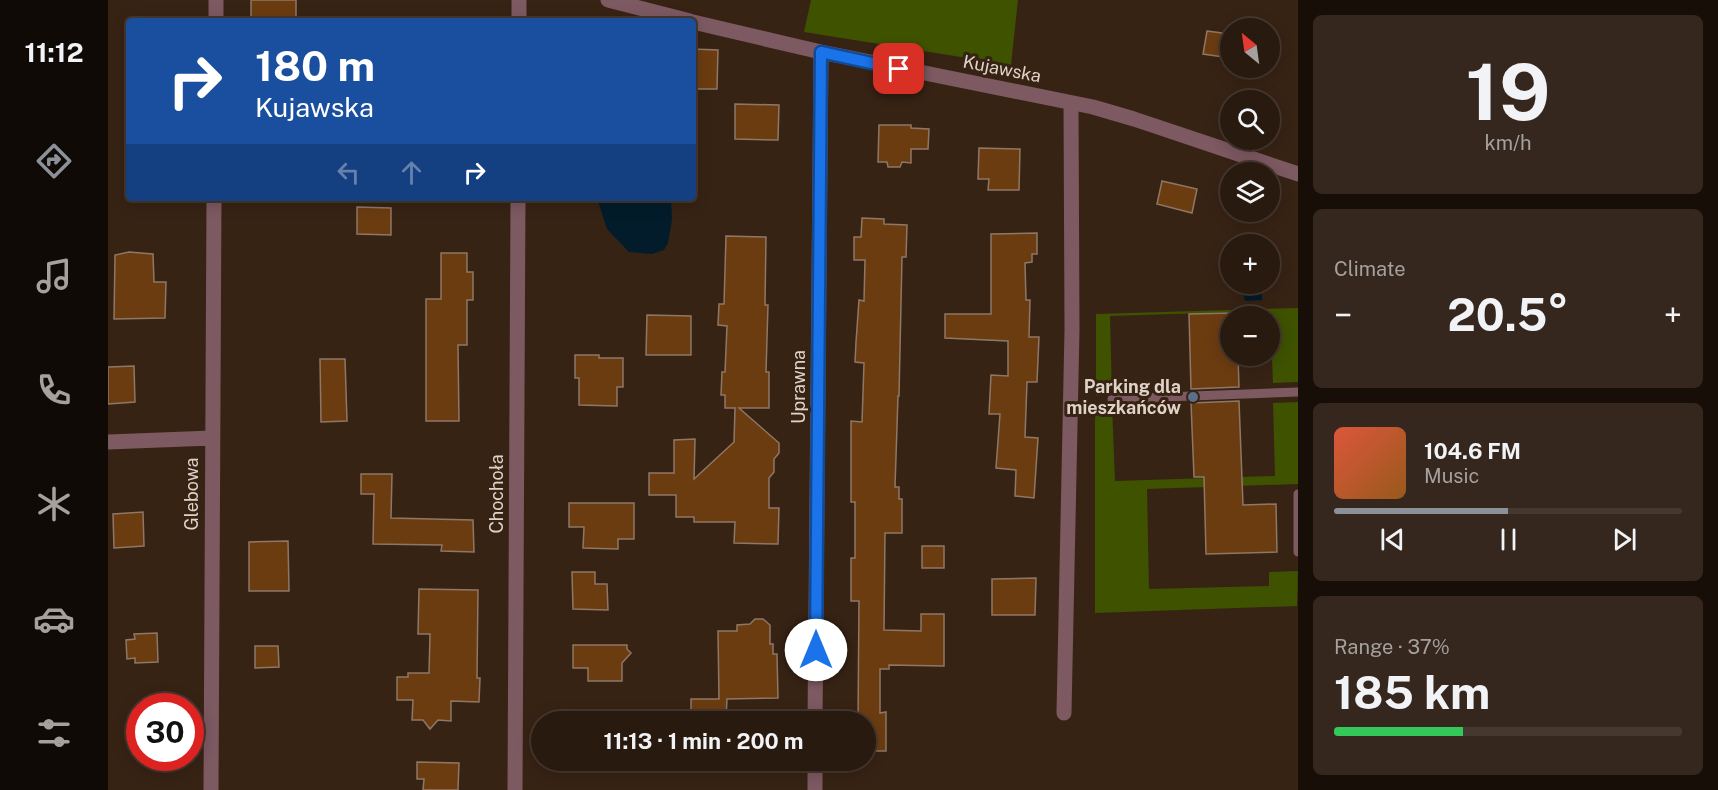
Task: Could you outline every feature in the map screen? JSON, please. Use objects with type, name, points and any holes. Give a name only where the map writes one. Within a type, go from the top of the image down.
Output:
[{"type":"street","points":[[216,0],[216,18]]},
{"type":"street","points":[[519,0],[519,18]]},
{"type":"street","name":"Kujawska","points":[[609,0],[680,18]]},
{"type":"street","name":"Kujawska","points":[[696,22],[821,52],[1124,116],[1298,174]]},
{"type":"street","name":"Uprawna","points":[[815,711],[821,52]]},
{"type":"street","points":[[1064,713],[1072,330],[1071,103]]},
{"type":"street","name":"Glebowa","points":[[211,790],[214,201]]},
{"type":"street","name":"Chochoła","points":[[515,790],[518,201]]},
{"type":"street","points":[[108,441],[212,438]]},
{"type":"street","points":[[815,771],[815,790]]},
{"type":"lane","points":[[1112,399],[1298,392]]},
{"type":"lane","points":[[1298,494],[1298,552]]},
{"type":"green space","points":[[811,0],[1018,0],[1011,65],[804,32]]},
{"type":"green space","points":[[1298,308],[1298,382],[1273,383],[1272,366],[1280,366],[1280,309]]},
{"type":"green space","points":[[1220,310],[1220,313],[1110,316],[1112,396],[1096,396],[1096,314]]},
{"type":"green space","points":[[1298,402],[1298,484],[1147,489],[1149,589],[1269,586],[1269,572],[1298,571],[1297,606],[1095,613],[1095,403],[1112,403],[1115,481],[1275,476],[1273,403]]},
{"type":"water","points":[[598,201],[671,201],[672,220],[668,243],[664,250],[652,254],[629,252],[607,229]]},
{"type":"water","points":[[1243,294],[1262,294],[1262,300],[1245,301]]},
{"type":"building","points":[[251,0],[296,0],[296,18],[251,18]]},
{"type":"building","points":[[1207,31],[1220,33],[1220,57],[1203,54]]},
{"type":"building","points":[[696,49],[718,50],[717,89],[696,89]]},
{"type":"building","points":[[735,104],[779,105],[778,140],[735,139]]},
{"type":"building","points":[[879,125],[911,125],[911,128],[929,129],[928,149],[911,149],[911,163],[902,162],[900,167],[888,167],[887,162],[878,162]]},
{"type":"building","points":[[979,148],[1020,149],[1019,190],[988,190],[989,179],[978,179]]},
{"type":"building","points":[[1162,181],[1197,189],[1192,213],[1157,204]]},
{"type":"building","points":[[357,207],[391,208],[391,235],[357,234]]},
{"type":"building","points":[[862,218],[884,219],[884,224],[907,225],[906,257],[902,257],[895,487],[899,487],[899,499],[902,499],[902,533],[885,533],[884,630],[921,631],[921,614],[944,614],[944,666],[889,665],[889,669],[880,669],[880,713],[886,712],[886,751],[876,751],[876,711],[858,711],[859,601],[851,601],[851,558],[855,558],[855,502],[851,502],[851,421],[862,422],[864,363],[855,362],[859,300],[864,301],[865,260],[854,260],[854,237],[861,237]]},
{"type":"building","points":[[1037,233],[1037,254],[1032,254],[1032,262],[1025,263],[1026,300],[1030,300],[1029,337],[1039,337],[1037,382],[1027,382],[1025,437],[1038,438],[1034,498],[1015,496],[1016,470],[996,468],[1000,414],[989,414],[991,375],[1008,376],[1008,341],[945,338],[945,314],[991,314],[991,234]]},
{"type":"building","points":[[726,236],[766,237],[765,305],[768,305],[766,372],[769,372],[769,408],[739,408],[779,443],[779,453],[774,459],[774,472],[769,478],[769,508],[779,508],[778,544],[734,543],[735,522],[694,522],[694,517],[676,517],[676,495],[649,495],[649,473],[674,473],[674,440],[695,439],[694,479],[734,442],[735,408],[725,408],[725,395],[721,395],[722,372],[725,372],[727,326],[718,325],[719,304],[724,304]]},
{"type":"building","points":[[129,252],[153,254],[154,282],[166,282],[165,318],[114,319],[115,255]]},
{"type":"building","points":[[441,253],[467,253],[467,272],[473,272],[473,300],[467,300],[467,345],[458,345],[459,421],[426,421],[426,299],[441,299]]},
{"type":"building","points":[[1220,313],[1220,366],[1238,366],[1239,387],[1191,389],[1189,314]]},
{"type":"building","points":[[647,315],[691,316],[691,355],[646,355]]},
{"type":"building","points":[[575,355],[623,358],[623,387],[617,387],[617,406],[579,405],[579,378],[575,378]]},
{"type":"building","points":[[320,359],[345,359],[347,421],[321,422]]},
{"type":"building","points":[[134,366],[135,402],[108,404],[108,367]]},
{"type":"building","points":[[1239,401],[1243,505],[1276,504],[1277,552],[1206,554],[1204,477],[1194,477],[1191,403]]},
{"type":"building","points":[[361,474],[392,474],[391,518],[473,520],[474,552],[441,551],[442,545],[373,544],[374,494],[361,494]]},
{"type":"building","points":[[569,503],[634,503],[634,539],[618,539],[618,549],[583,548],[584,527],[569,527]]},
{"type":"building","points":[[143,512],[144,546],[114,548],[113,514]]},
{"type":"building","points":[[288,541],[289,591],[249,591],[249,542]]},
{"type":"building","points":[[922,546],[944,546],[944,568],[922,568]]},
{"type":"building","points":[[572,572],[595,572],[595,584],[607,584],[608,610],[573,609]]},
{"type":"building","points":[[1036,578],[1035,615],[992,615],[992,579]]},
{"type":"building","points":[[419,589],[478,590],[479,702],[451,701],[451,721],[438,720],[430,729],[423,720],[412,720],[413,700],[397,700],[397,677],[408,677],[408,673],[429,673],[430,634],[418,634]]},
{"type":"building","points":[[755,619],[763,619],[770,625],[770,644],[773,644],[773,654],[777,654],[778,698],[727,699],[726,711],[691,711],[691,699],[719,699],[718,631],[737,631],[737,625],[750,624]]},
{"type":"building","points":[[157,633],[158,662],[135,663],[135,658],[127,659],[126,640],[135,639],[134,634]]},
{"type":"building","points":[[573,645],[627,645],[631,653],[622,663],[622,681],[588,681],[588,668],[573,668]]},
{"type":"building","points":[[255,646],[278,646],[279,667],[255,668]]},
{"type":"building","points":[[417,762],[459,763],[458,790],[423,790],[424,779],[417,779]]},
{"type":"place","name":"Parking dla mieszkańców","points":[[1193,397]]},
{"type":"route","points":[[816,650],[821,52],[899,69]]}]
